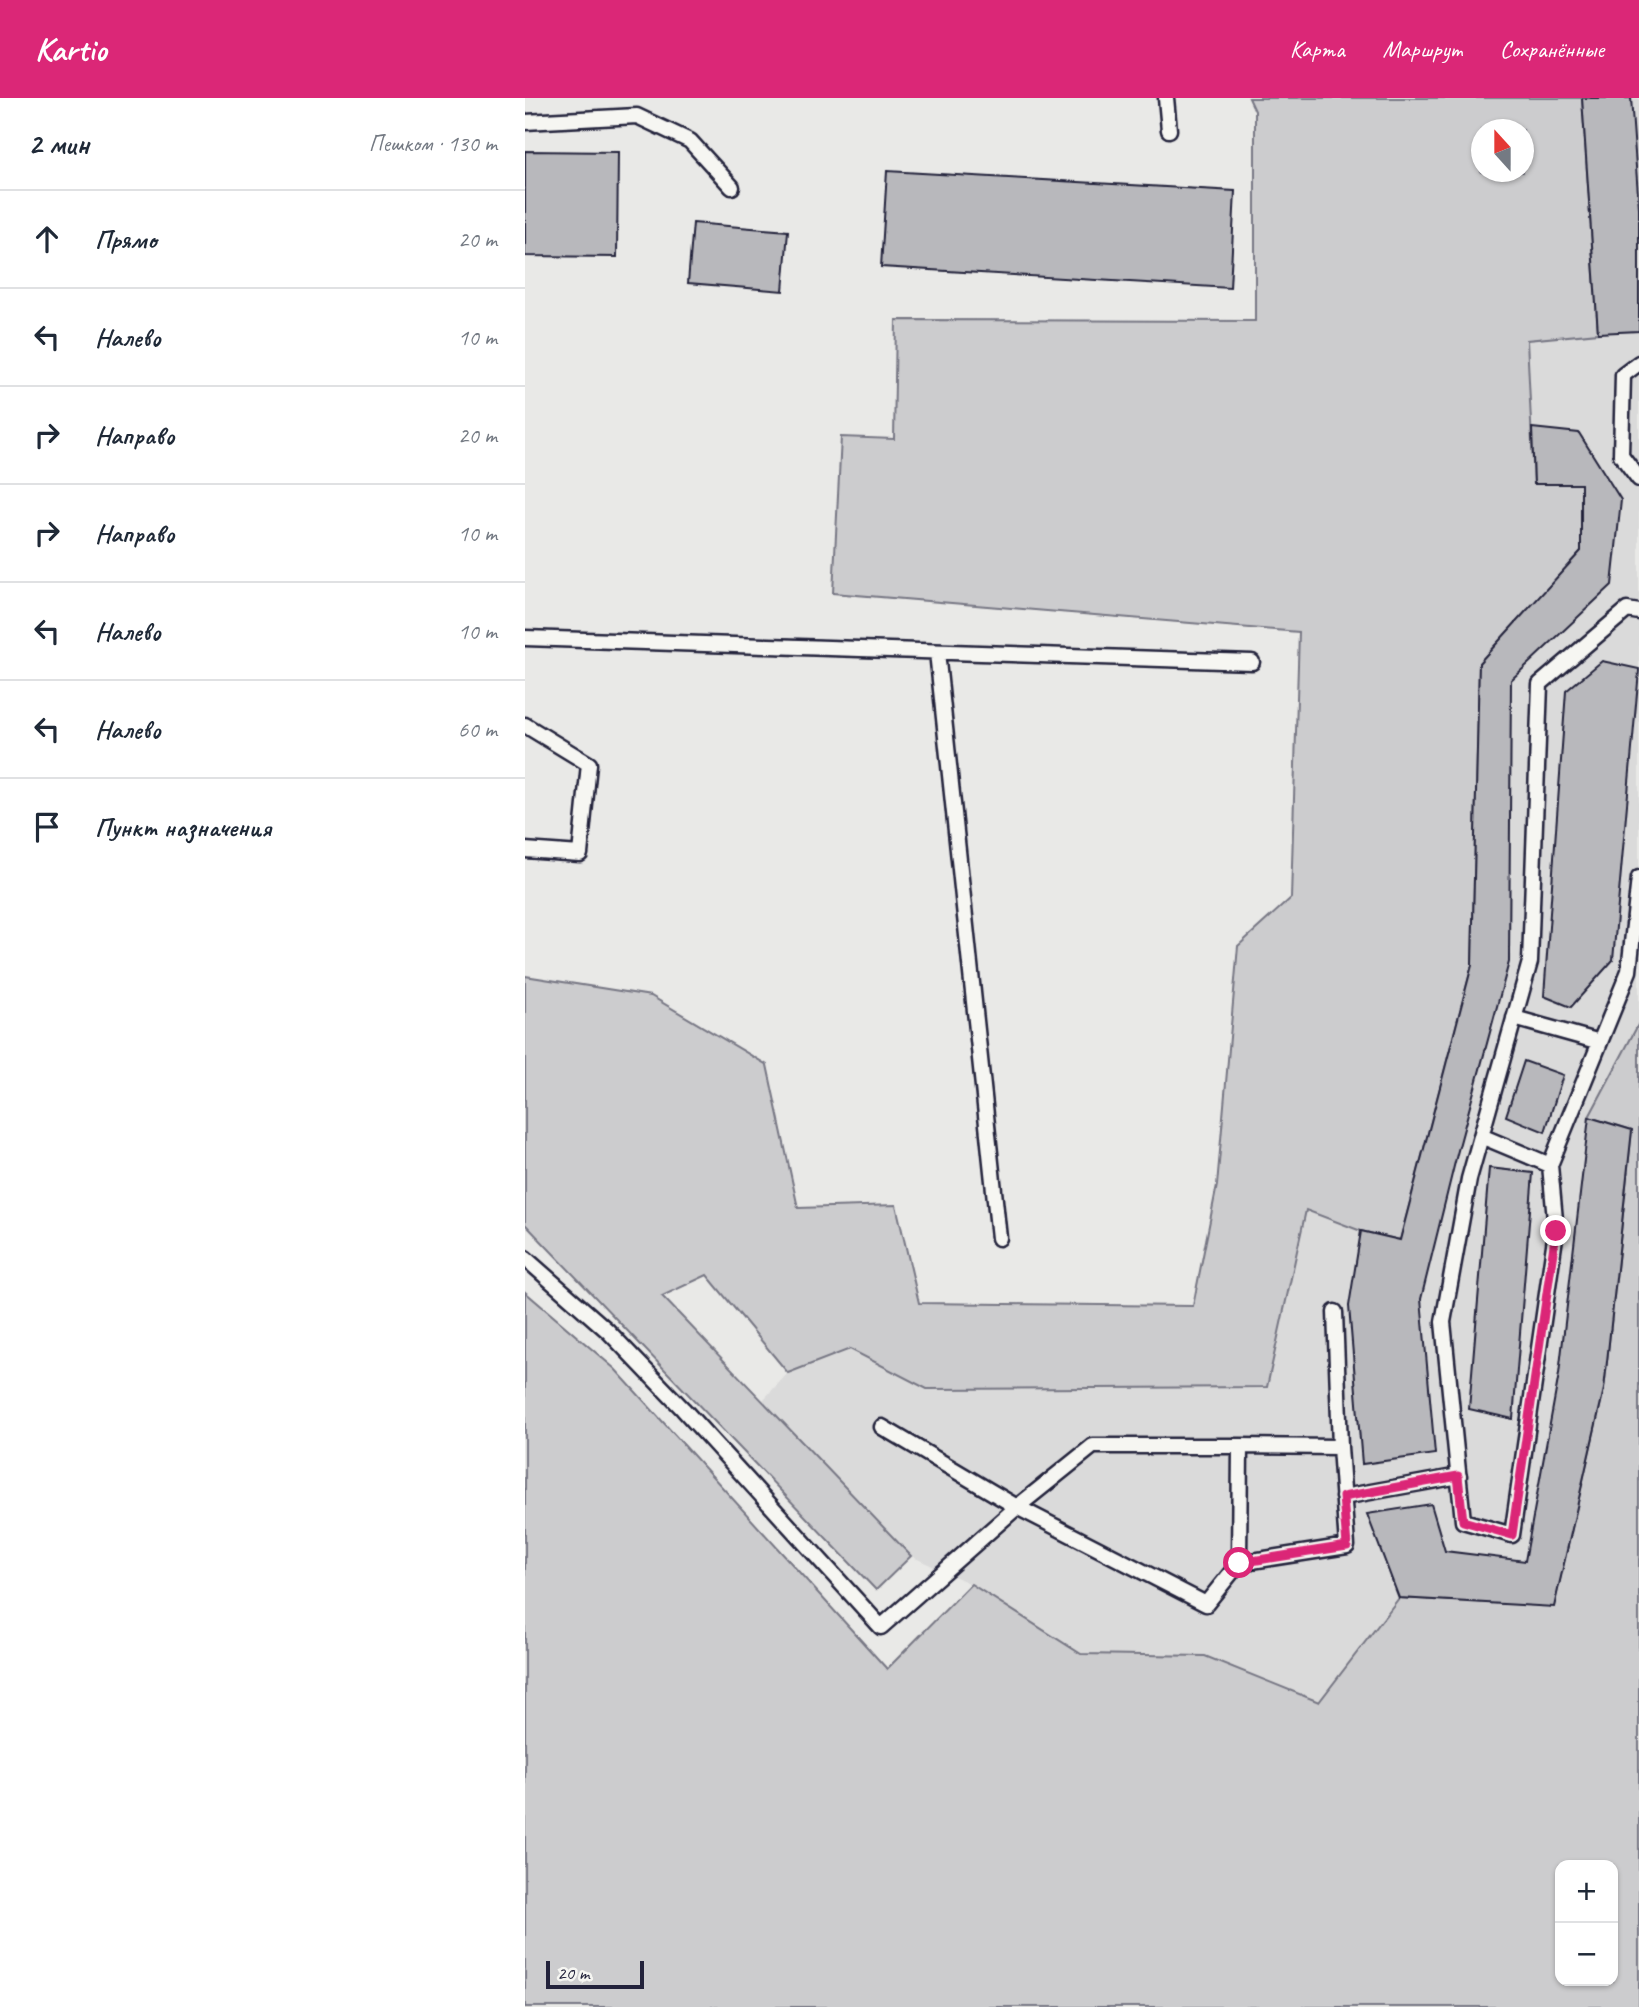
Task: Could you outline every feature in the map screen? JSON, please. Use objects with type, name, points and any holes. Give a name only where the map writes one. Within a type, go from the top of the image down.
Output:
[{"type":"lane","points":[[1167,98],[1169,130]]},
{"type":"lane","points":[[525,122],[638,116],[690,141],[732,187]]},
{"type":"lane","points":[[1639,363],[1623,375],[1621,455],[1639,480]]},
{"type":"lane","points":[[1639,612],[1627,610],[1540,684],[1530,961],[1469,1179],[1443,1322],[1463,1521],[1512,1535],[1556,1231],[1550,1164],[1629,971],[1639,878]]},
{"type":"lane","points":[[525,638],[1252,662]]},
{"type":"lane","points":[[937,652],[999,1238]]},
{"type":"lane","points":[[525,725],[589,764],[580,854],[525,850]]},
{"type":"lane","points":[[1514,1018],[1600,1042]]},
{"type":"lane","points":[[1481,1136],[1550,1164]]},
{"type":"lane","points":[[525,1258],[608,1331],[674,1399],[881,1626],[1017,1507],[1093,1446],[1340,1447]]},
{"type":"lane","points":[[1239,1563],[1347,1546],[1335,1312]]},
{"type":"lane","points":[[882,1427],[1017,1507],[1206,1604],[1239,1563],[1240,1446]]},
{"type":"lane","points":[[1343,1497],[1458,1476]]},
{"type":"shaded area","points":[[1249,98],[1582,98],[1598,333],[1527,340],[1534,484],[1581,484],[1581,551],[1479,663],[1472,965],[1400,1240],[1361,1231],[1306,1210],[1267,1387],[927,1389],[850,1349],[788,1373],[707,1275],[662,1296],[911,1556],[876,1590],[525,1224],[525,976],[651,996],[767,1065],[798,1208],[896,1205],[919,1303],[1193,1306],[1217,1185],[1238,946],[1291,898],[1299,632],[833,593],[841,437],[894,439],[896,320],[1255,321],[1255,111]]},
{"type":"shaded area","points":[[1582,98],[1639,98],[1639,1023],[1590,1117],[1632,1130],[1604,1389],[1554,1607],[1399,1598],[1319,1702],[1205,1656],[1081,1654],[971,1584],[911,1556],[762,1401],[788,1373],[850,1349],[927,1389],[1267,1387],[1306,1209],[1361,1231],[1534,484],[1527,339],[1598,333]]},
{"type":"shaded area","points":[[1639,1023],[1639,2007],[525,2007],[525,1292],[615,1369],[887,1669],[971,1584],[1081,1654],[1205,1656],[1319,1702],[1399,1598],[1554,1606],[1604,1389],[1632,1130],[1589,1117]]},
{"type":"building","points":[[1582,98],[1631,98],[1639,208],[1639,331],[1598,333]]},
{"type":"building","points":[[525,151],[618,152],[617,257],[525,256]]},
{"type":"building","points":[[887,171],[1235,191],[1230,288],[881,267]]},
{"type":"building","points":[[693,223],[788,231],[783,291],[688,283]]},
{"type":"building","points":[[1532,428],[1579,433],[1621,500],[1612,585],[1511,680],[1509,962],[1421,1299],[1435,1454],[1362,1464],[1349,1306],[1361,1231],[1400,1240],[1472,965],[1479,663],[1581,551],[1581,484],[1534,484]]},
{"type":"building","points":[[1602,661],[1639,671],[1613,960],[1571,1007],[1544,996],[1566,691]]},
{"type":"building","points":[[1524,1061],[1563,1075],[1545,1132],[1506,1116]]},
{"type":"building","points":[[1589,1117],[1632,1130],[1604,1389],[1554,1607],[1399,1598],[1367,1514],[1431,1504],[1445,1551],[1525,1561],[1559,1374]]},
{"type":"building","points":[[1489,1168],[1533,1173],[1513,1419],[1469,1409]]},
{"type":"route","points":[[1239,1563],[1347,1546],[1343,1497],[1458,1476],[1463,1521],[1512,1535],[1556,1231]]}]
